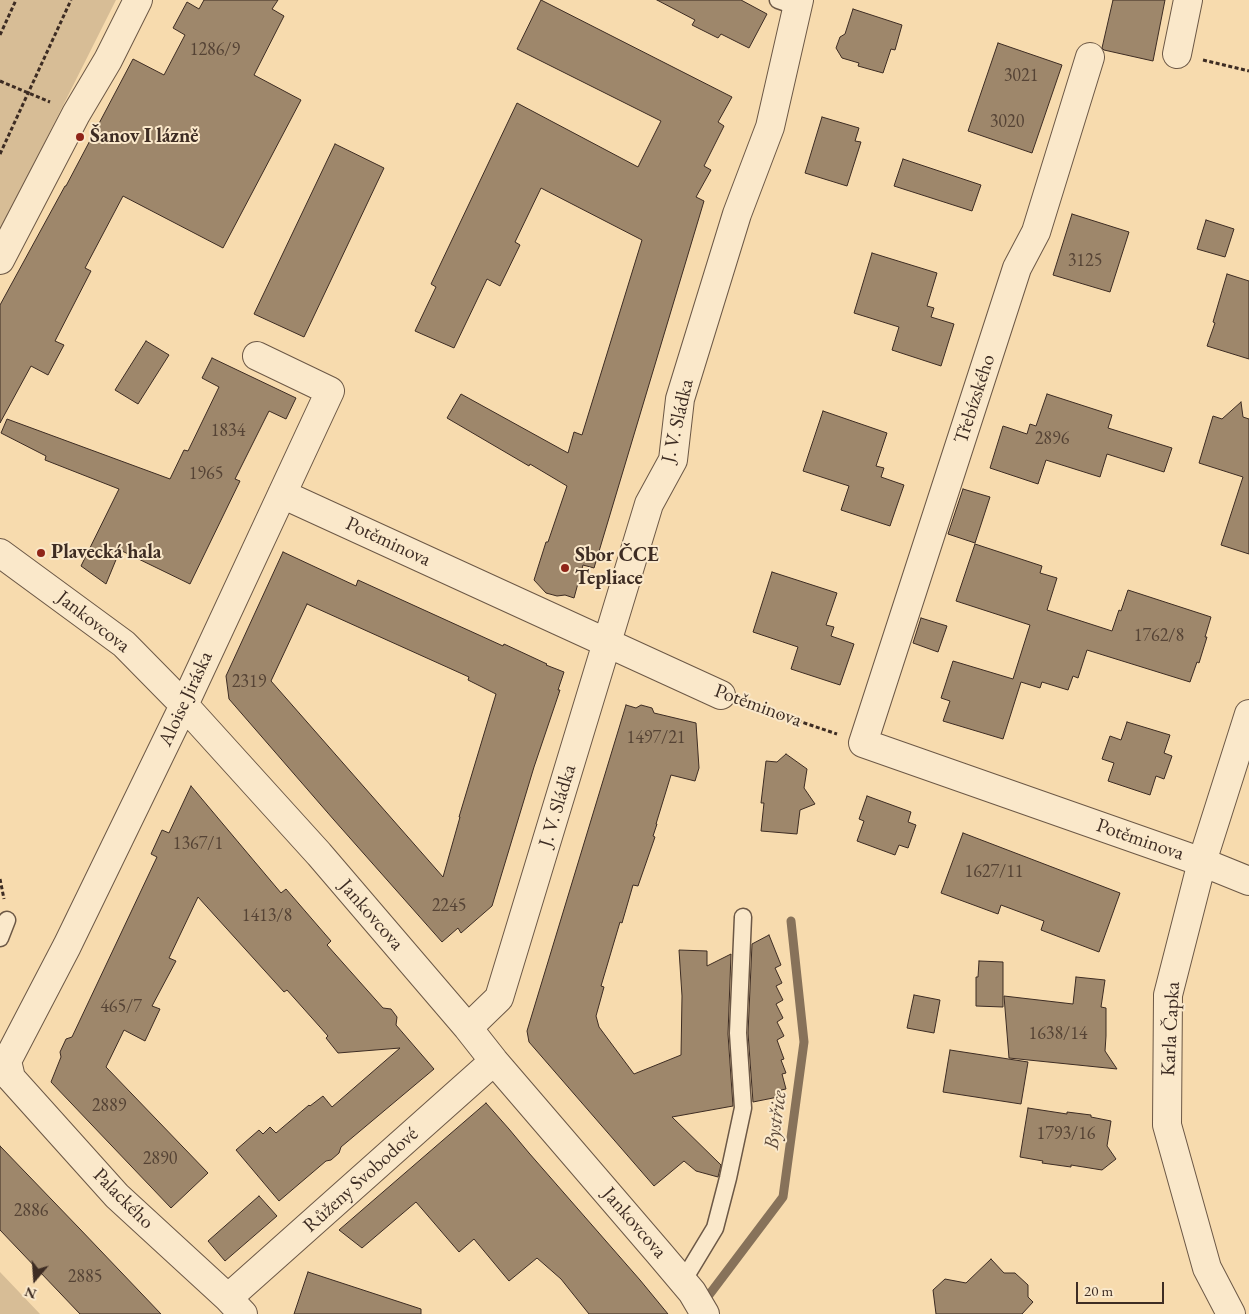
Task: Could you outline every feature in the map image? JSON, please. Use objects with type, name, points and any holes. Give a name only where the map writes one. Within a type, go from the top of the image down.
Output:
[{"type":"street","points":[[0,260],[76,114],[108,60],[138,0]]},
{"type":"street","points":[[1177,54],[1188,0]]},
{"type":"street","name":"J. V. Sládka","points":[[468,1028],[499,998],[649,504],[673,460],[680,398],[737,214],[770,127],[792,2]]},
{"type":"street","name":"Třebízského","points":[[863,743],[1017,268],[1036,232],[1090,57]]},
{"type":"street","name":"Aloise Jiráska","points":[[6,1068],[184,705],[330,391],[257,356]]},
{"type":"street","name":"Potěminova","points":[[282,494],[721,695]]},
{"type":"street","name":"Jankovcova","points":[[0,554],[124,644],[184,705],[319,854],[468,1028],[494,1061],[683,1281],[705,1314]]},
{"type":"street","name":"Karla Čapka","points":[[1232,1314],[1207,1268],[1167,1125],[1168,995],[1202,862],[1249,714]]},
{"type":"street","name":"Potěminova","points":[[863,743],[1202,862],[1249,882]]},
{"type":"street","name":"Růženy Svobodové","points":[[235,1306],[494,1061]]},
{"type":"street","name":"Palackého","points":[[6,1068],[117,1196],[235,1306]]},
{"type":"lane","points":[[683,1281],[715,1228],[743,1108],[738,1033],[743,917]]},
{"type":"lane","points":[[0,938],[8,920]]},
{"type":"path","points":[[0,35],[16,0]]},
{"type":"path","points":[[0,154],[71,0]]},
{"type":"path","points":[[1177,54],[1249,71]]},
{"type":"path","points":[[0,80],[76,114]]},
{"type":"path","name":"Potěminova","points":[[721,695],[863,743]]},
{"type":"shaded area","points":[[0,0],[116,0],[0,231]]},
{"type":"shaded area","points":[[0,1272],[40,1314],[0,1314]]},
{"type":"building","points":[[204,0],[278,0],[272,9],[284,16],[254,75],[301,100],[223,248],[123,196],[85,268],[91,271],[55,341],[64,345],[48,375],[31,366],[0,423],[0,305],[133,59],[164,75],[185,35],[173,28],[187,2],[199,9]]},
{"type":"building","points":[[541,0],[732,97],[718,122],[724,126],[704,166],[711,170],[696,197],[704,201],[594,568],[583,565],[574,598],[546,593],[534,580],[567,486],[447,418],[461,394],[568,453],[574,432],[582,435],[642,240],[541,188],[515,242],[520,245],[500,286],[487,279],[454,348],[415,331],[436,287],[431,284],[517,103],[638,167],[661,121],[517,49]]},
{"type":"building","points":[[657,0],[741,0],[767,14],[749,48],[721,34],[718,38],[692,25],[695,20]]},
{"type":"building","points":[[1113,0],[1165,0],[1153,61],[1102,48]]},
{"type":"building","points":[[853,9],[902,25],[895,50],[891,49],[883,73],[858,66],[859,63],[842,58],[836,48],[840,37],[845,34]]},
{"type":"building","points":[[998,43],[1062,65],[1032,153],[968,131]]},
{"type":"building","points":[[822,117],[859,128],[855,141],[861,142],[847,186],[805,173]]},
{"type":"building","points":[[335,144],[384,168],[304,337],[254,314]]},
{"type":"building","points":[[903,159],[981,185],[972,211],[894,186]]},
{"type":"building","points":[[1072,214],[1129,232],[1110,292],[1053,275]]},
{"type":"building","points":[[1206,220],[1234,229],[1225,257],[1197,249]]},
{"type":"building","points":[[872,253],[937,273],[927,306],[934,308],[931,317],[954,324],[941,366],[892,350],[899,327],[854,313]]},
{"type":"building","points":[[1227,274],[1249,281],[1249,359],[1207,346],[1215,323],[1213,322]]},
{"type":"building","points":[[146,341],[169,355],[138,404],[115,390]]},
{"type":"building","points":[[212,358],[296,398],[286,419],[269,411],[235,479],[240,481],[190,584],[120,550],[106,584],[81,566],[119,489],[45,460],[46,456],[1,433],[7,419],[170,479],[184,450],[188,451],[219,387],[202,378]]},
{"type":"building","points":[[1047,394],[1112,415],[1108,428],[1172,448],[1164,472],[1107,454],[1100,477],[1046,460],[1038,484],[990,468],[1003,426],[1027,434],[1030,424],[1036,426]]},
{"type":"building","points":[[1241,402],[1243,417],[1249,419],[1249,554],[1221,545],[1243,477],[1199,463],[1213,416],[1222,419]]},
{"type":"building","points":[[823,411],[887,433],[876,466],[884,468],[881,477],[904,485],[890,526],[841,510],[849,486],[803,471]]},
{"type":"building","points":[[963,489],[990,497],[975,543],[948,534]]},
{"type":"building","points":[[975,544],[1042,566],[1040,573],[1057,578],[1047,610],[1112,631],[1128,590],[1211,617],[1199,663],[1197,662],[1190,682],[1087,650],[1078,678],[1073,676],[1068,690],[1042,682],[1040,688],[1021,682],[1003,739],[943,721],[950,701],[941,698],[953,661],[1013,679],[1030,625],[956,601]]},
{"type":"building","points":[[283,552],[356,586],[358,580],[564,672],[492,906],[461,933],[458,928],[442,942],[229,699],[226,676]],"holes":[[[307,604],[469,677],[468,680],[496,694],[443,877],[271,681]]]},
{"type":"building","points":[[772,572],[837,593],[826,625],[834,627],[831,636],[854,644],[840,685],[791,669],[798,647],[753,632]]},
{"type":"building","points":[[921,618],[947,626],[938,652],[913,643]]},
{"type":"building","points":[[626,705],[636,708],[641,705],[652,708],[654,713],[696,723],[699,768],[695,781],[671,775],[656,824],[653,836],[655,837],[638,886],[633,885],[601,986],[604,987],[596,1016],[599,1027],[634,1074],[681,1055],[682,996],[679,950],[707,951],[707,966],[731,954],[728,1034],[733,1106],[672,1117],[721,1165],[718,1177],[696,1171],[684,1161],[654,1186],[529,1042],[527,1031]]},
{"type":"building","points":[[1127,722],[1170,735],[1164,753],[1172,756],[1164,779],[1156,776],[1150,795],[1108,781],[1114,763],[1102,759],[1110,736],[1121,740]]},
{"type":"building","points":[[786,754],[807,769],[804,788],[815,804],[800,810],[797,834],[761,831],[764,803],[761,803],[766,761],[777,762]]},
{"type":"building","points":[[191,786],[281,893],[286,889],[331,941],[327,945],[383,1008],[391,1009],[397,1017],[396,1025],[434,1069],[341,1147],[339,1153],[331,1160],[326,1161],[279,1201],[236,1150],[259,1130],[263,1134],[270,1127],[276,1133],[309,1105],[323,1096],[332,1107],[400,1048],[338,1053],[326,1038],[328,1036],[287,990],[284,992],[198,897],[169,958],[176,961],[152,1006],[160,1009],[145,1041],[124,1030],[106,1067],[208,1173],[171,1208],[51,1082],[66,1039],[72,1037],[157,857],[151,854],[162,830],[169,833]]},
{"type":"building","points":[[867,796],[911,812],[908,822],[916,825],[908,848],[899,845],[895,855],[857,841],[864,821],[859,819]]},
{"type":"building","points":[[963,833],[1120,893],[1099,952],[1041,930],[1044,921],[1001,905],[998,914],[941,893]]},
{"type":"building","points":[[769,935],[781,965],[775,968],[782,983],[776,986],[783,1000],[776,1004],[783,1018],[777,1022],[784,1036],[777,1040],[784,1059],[781,1060],[786,1073],[782,1074],[786,1089],[781,1090],[783,1096],[753,1102],[748,1033],[752,944]]},
{"type":"building","points":[[979,961],[1003,962],[1003,1007],[976,1006],[976,977],[978,977]]},
{"type":"building","points":[[1076,977],[1105,980],[1101,1007],[1106,1008],[1105,1051],[1117,1069],[1009,1058],[1004,996],[1073,1004]]},
{"type":"building","points":[[914,995],[940,1000],[934,1033],[907,1028]]},
{"type":"building","points":[[950,1050],[1028,1062],[1021,1104],[943,1092]]},
{"type":"building","points":[[486,1103],[668,1314],[589,1314],[561,1279],[537,1258],[509,1281],[474,1239],[459,1252],[416,1202],[362,1248],[339,1230]]},
{"type":"building","points":[[1028,1108],[1067,1114],[1067,1112],[1091,1115],[1091,1117],[1111,1121],[1107,1146],[1116,1159],[1102,1170],[1042,1163],[1043,1161],[1020,1157]]},
{"type":"building","points":[[0,1146],[161,1314],[80,1314],[0,1230]]},
{"type":"building","points":[[259,1196],[277,1216],[225,1261],[208,1241]]},
{"type":"building","points":[[991,1259],[1004,1273],[1015,1273],[1028,1285],[1028,1297],[1033,1302],[1022,1314],[936,1314],[933,1290],[945,1279],[966,1283]]},
{"type":"building","points":[[308,1272],[421,1309],[421,1314],[294,1314]]},
{"type":"waterway","name":"Bystřice","points":[[706,1299],[783,1197],[804,1042],[791,921]]},
{"type":"place","name":"Šanov I lázně","points":[[80,137]]},
{"type":"place","name":"Plavecká hala","points":[[41,553]]},
{"type":"place","name":"Sbor ČCE Tepliace","points":[[565,568]]}]
